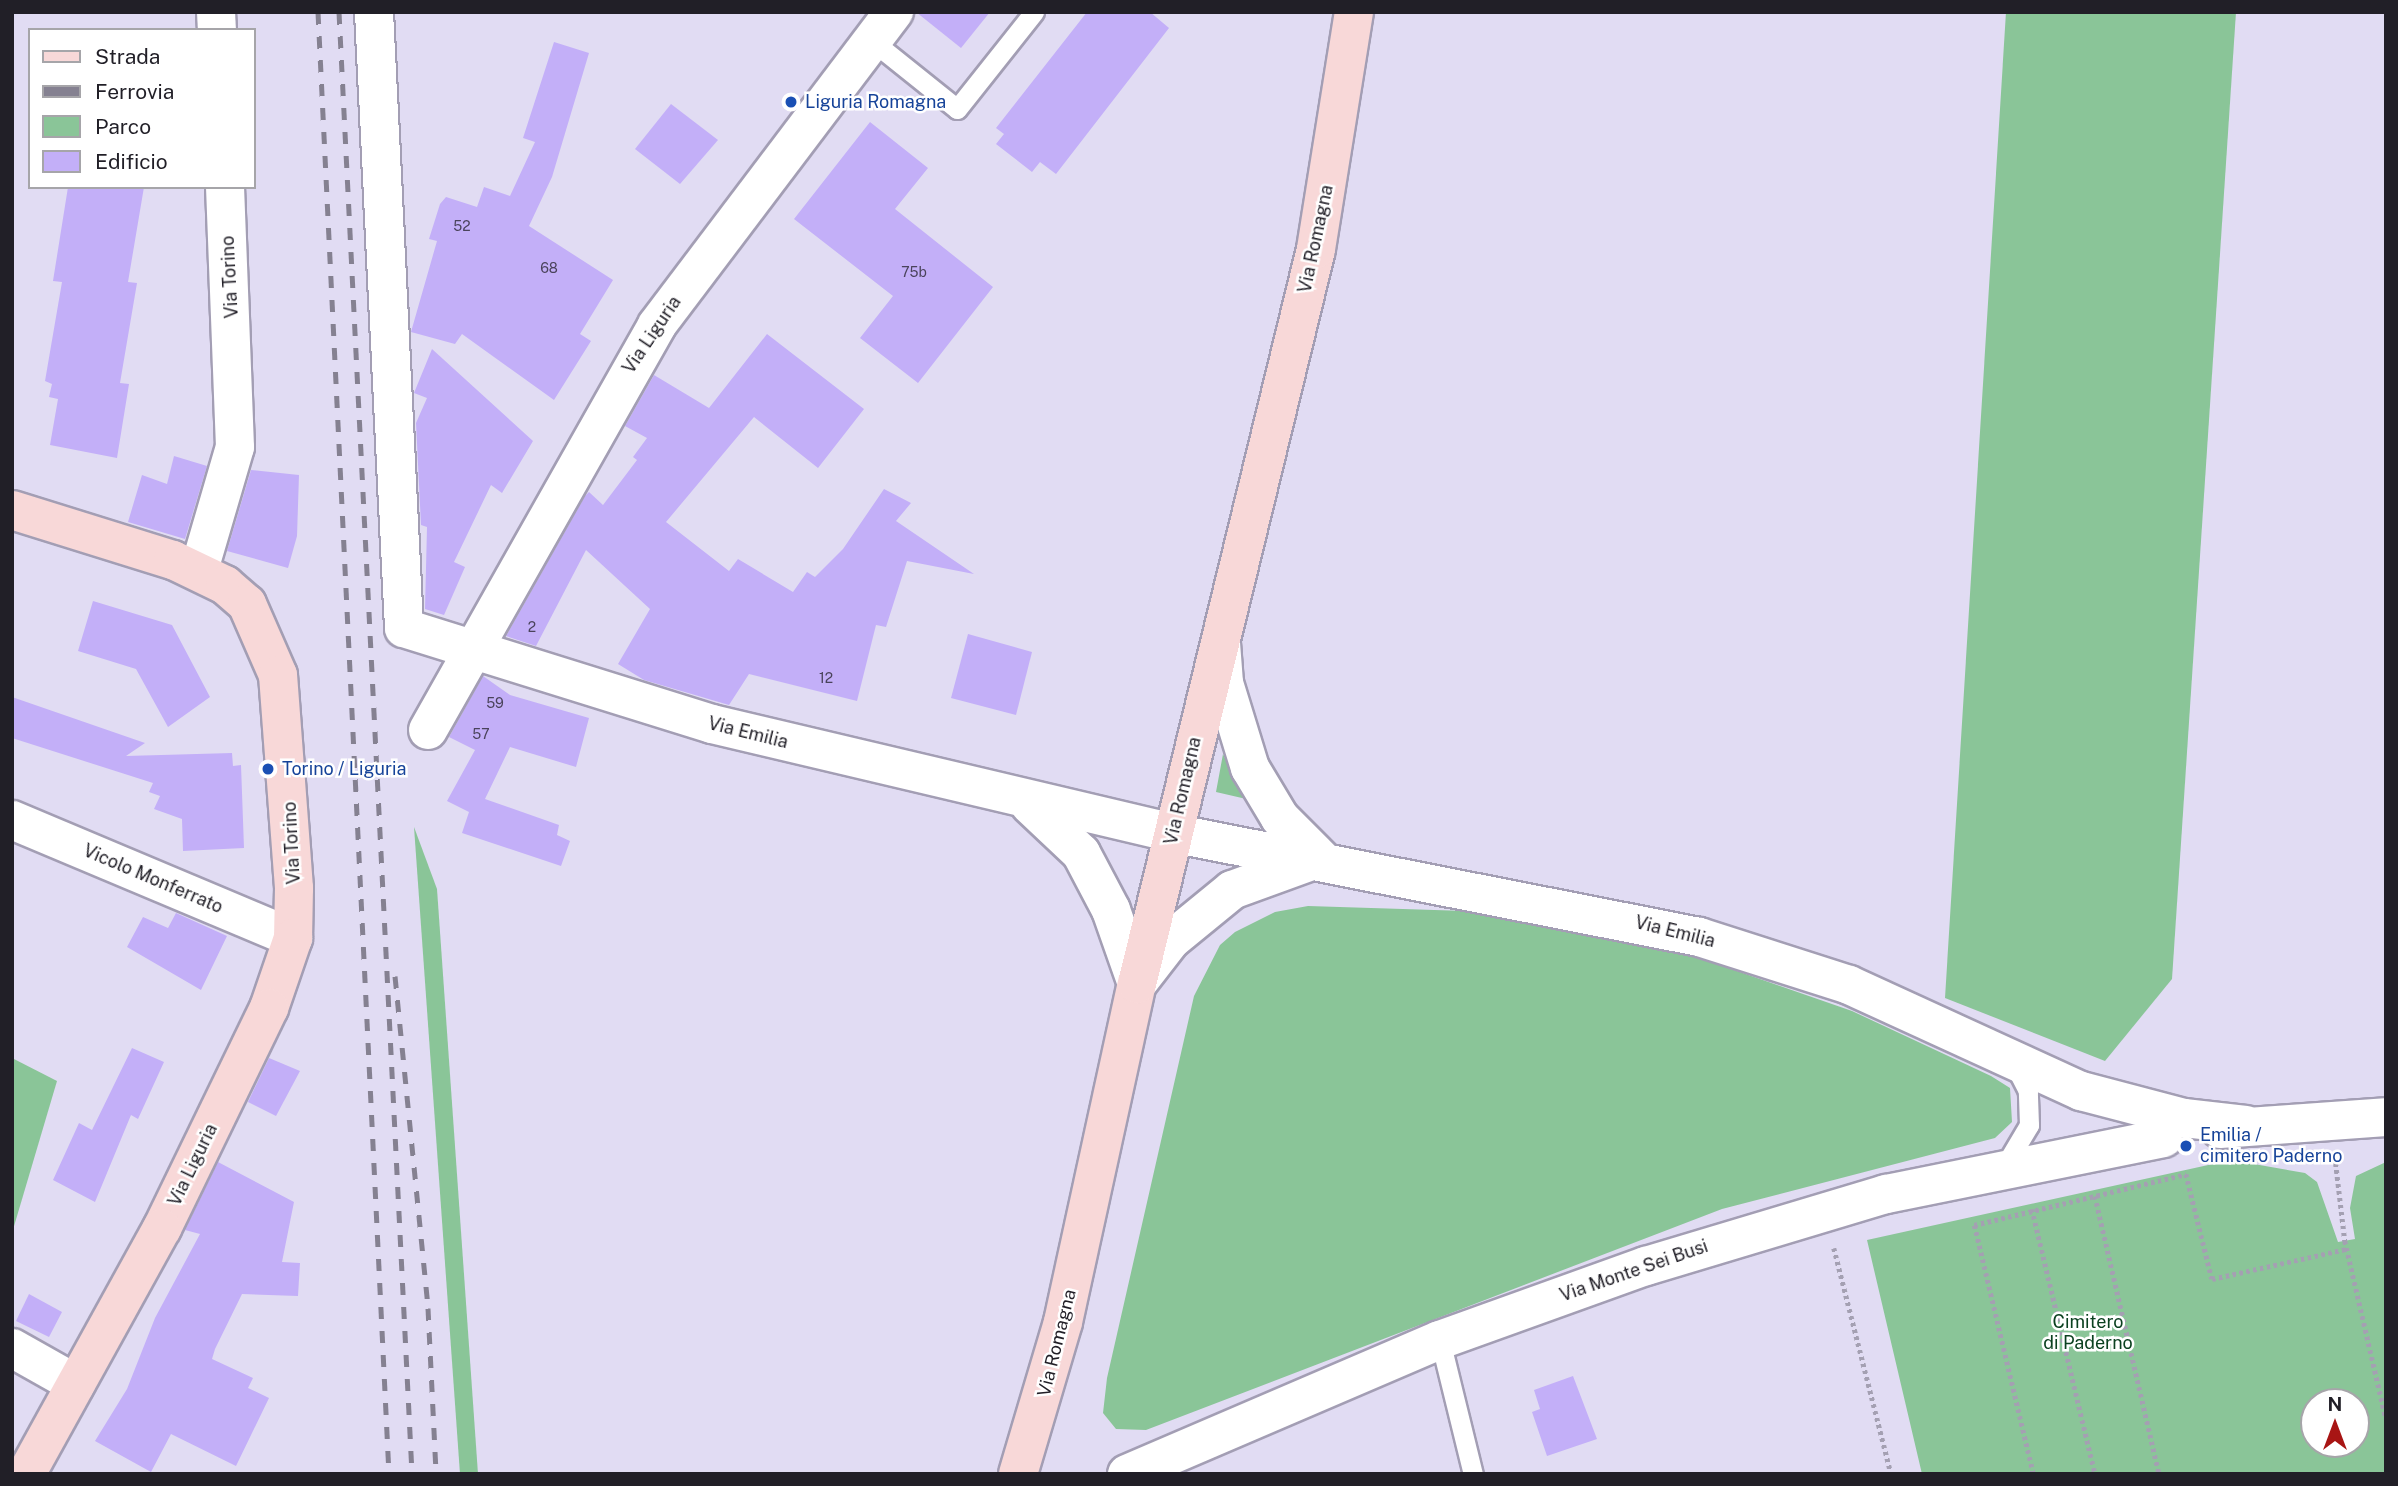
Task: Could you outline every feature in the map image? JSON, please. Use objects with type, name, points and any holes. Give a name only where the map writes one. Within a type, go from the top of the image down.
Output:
[{"type":"main road","name":"Via Romagna","points":[[1338,12],[1338,105]]},
{"type":"main road","name":"Via Romagna","points":[[1018,1474],[1063,1322],[1136,984],[1316,249],[1354,12]]},
{"type":"main road","name":"Via Torino","points":[[12,510],[199,570],[247,604],[278,675],[290,798],[293,939]]},
{"type":"main road","name":"Via Liguria","points":[[26,1474],[76,1384],[252,1046],[293,939]]},
{"type":"street","points":[[374,12],[404,628],[471,653]]},
{"type":"street","name":"Via Liguria","points":[[428,730],[657,325],[882,26]]},
{"type":"street","name":"Via Torino","points":[[199,570],[235,447],[225,189]]},
{"type":"street","points":[[1220,635],[1224,683],[1250,768],[1280,818],[1322,860]]},
{"type":"street","name":"Via Emilia","points":[[471,653],[712,724],[1028,803],[1710,940],[1849,985],[2081,1091],[2184,1118],[2246,1125]]},
{"type":"street","name":"Via Emilia","points":[[1028,803],[1081,853],[1111,910],[1136,984]]},
{"type":"street","name":"Vicolo Monferrato","points":[[12,820],[293,939]]},
{"type":"street","name":"Via Emilia","points":[[1136,984],[1171,940],[1232,891],[1286,866],[1322,860]]},
{"type":"street","name":"Via Emilia","points":[[2081,1091],[2118,1125],[2163,1138],[2246,1125],[2386,1117]]},
{"type":"street","name":"Via Monte Sei Busi","points":[[1127,1474],[1440,1340],[1824,1210],[2004,1167],[2163,1138]]},
{"type":"street","points":[[12,1348],[76,1384]]},
{"type":"lane","name":"Via Liguria","points":[[882,26],[957,109],[1034,12]]},
{"type":"lane","points":[[2004,1167],[2025,1139],[2030,1108],[2011,1058]]},
{"type":"lane","points":[[1440,1340],[1473,1474]]},
{"type":"path","points":[[2333,1120],[2346,1249],[2386,1418]]},
{"type":"path","points":[[2033,1474],[1974,1225],[2186,1174],[2212,1279],[2346,1249]]},
{"type":"path","points":[[2095,1196],[2159,1474]]},
{"type":"path","points":[[2030,1202],[2095,1474]]},
{"type":"path","points":[[1824,1210],[1891,1474]]},
{"type":"green space","points":[[2006,12],[2236,12],[2172,979],[2105,1061],[1945,998]]},
{"type":"green space","points":[[1223,754],[1235,780],[1255,801],[1216,792]]},
{"type":"green space","points":[[414,827],[437,889],[478,1474],[460,1474]]},
{"type":"green space","points":[[1308,906],[1466,911],[1694,956],[1852,1011],[1991,1076],[2010,1088],[2012,1122],[1995,1138],[1722,1209],[1146,1430],[1116,1429],[1103,1413],[1107,1378],[1194,996],[1220,945],[1235,932],[1275,912]]},
{"type":"green space","points":[[12,1058],[57,1081],[12,1233]]},
{"type":"green space","name":"Cimitero di Paderno","points":[[2231,1160],[2305,1173],[2317,1182],[2338,1242],[2355,1239],[2350,1208],[2356,1176],[2386,1162],[2386,1474],[1922,1474],[1867,1240]]},
{"type":"building","points":[[916,12],[990,12],[961,48]]},
{"type":"building","points":[[1087,12],[1150,12],[1169,28],[1056,174],[1040,162],[1032,172],[996,144],[1004,134],[996,128]]},
{"type":"building","points":[[554,42],[589,53],[552,177],[529,226],[613,280],[580,334],[591,341],[554,400],[462,334],[455,344],[411,332],[437,241],[429,239],[440,204],[446,197],[477,207],[484,187],[510,196],[535,142],[523,138]]},
{"type":"building","points":[[671,104],[718,140],[680,184],[635,149]]},
{"type":"building","points":[[870,122],[928,168],[895,209],[993,287],[918,383],[860,338],[893,296],[794,219]]},
{"type":"building","points":[[68,189],[144,189],[128,282],[137,283],[120,383],[129,384],[117,458],[50,445],[58,399],[49,397],[52,384],[45,381],[62,282],[53,281]]},
{"type":"building","points":[[767,334],[864,409],[818,468],[754,417],[666,522],[729,571],[738,559],[793,592],[807,572],[815,577],[843,549],[884,489],[911,503],[896,521],[974,574],[907,561],[886,627],[876,625],[857,701],[749,674],[729,705],[644,680],[618,664],[650,609],[586,550],[536,646],[506,636],[585,496],[589,492],[603,505],[637,460],[633,457],[647,438],[625,426],[654,375],[709,408]]},
{"type":"building","points":[[432,349],[533,441],[502,493],[491,485],[454,562],[465,567],[444,615],[425,609],[427,527],[421,525],[416,423],[427,398],[414,393]]},
{"type":"building","points":[[174,456],[207,466],[185,539],[128,522],[142,475],[167,484]]},
{"type":"building","points":[[251,470],[299,475],[297,536],[288,568],[227,551]]},
{"type":"building","points":[[93,601],[172,625],[210,697],[168,727],[136,669],[78,651]]},
{"type":"building","points":[[968,634],[1032,652],[1016,715],[951,698]]},
{"type":"building","points":[[483,676],[510,695],[589,718],[576,767],[510,747],[485,799],[559,825],[557,835],[570,841],[561,866],[462,833],[469,812],[447,801],[475,750],[449,737]]},
{"type":"building","points":[[12,697],[145,743],[126,756],[232,753],[233,766],[241,765],[244,848],[183,851],[182,819],[154,809],[160,796],[149,792],[153,783],[12,738]]},
{"type":"building","points":[[176,913],[227,936],[201,990],[127,947],[143,917],[168,928]]},
{"type":"building","points":[[132,1048],[164,1062],[138,1119],[131,1115],[95,1202],[53,1180],[79,1123],[92,1130]]},
{"type":"building","points":[[269,1058],[300,1071],[276,1116],[248,1102]]},
{"type":"building","points":[[218,1162],[294,1202],[282,1262],[300,1263],[298,1296],[242,1294],[215,1349],[212,1359],[253,1378],[248,1388],[269,1398],[236,1466],[171,1434],[151,1472],[95,1441],[127,1389],[155,1318],[200,1234],[185,1230]]},
{"type":"building","points":[[29,1294],[62,1312],[49,1337],[16,1321]]},
{"type":"building","points":[[1573,1376],[1597,1439],[1547,1456],[1532,1412],[1540,1409],[1534,1390]]},
{"type":"railway","points":[[318,12],[389,1474]]},
{"type":"railway","points":[[339,12],[412,1474]]},
{"type":"railway","points":[[395,976],[428,1308],[436,1474]]},
{"type":"place","name":"Liguria Romagna","points":[[791,102]]},
{"type":"place","name":"Torino / Liguria","points":[[268,769]]},
{"type":"place","name":"Emilia / cimitero Paderno","points":[[2186,1146]]}]
